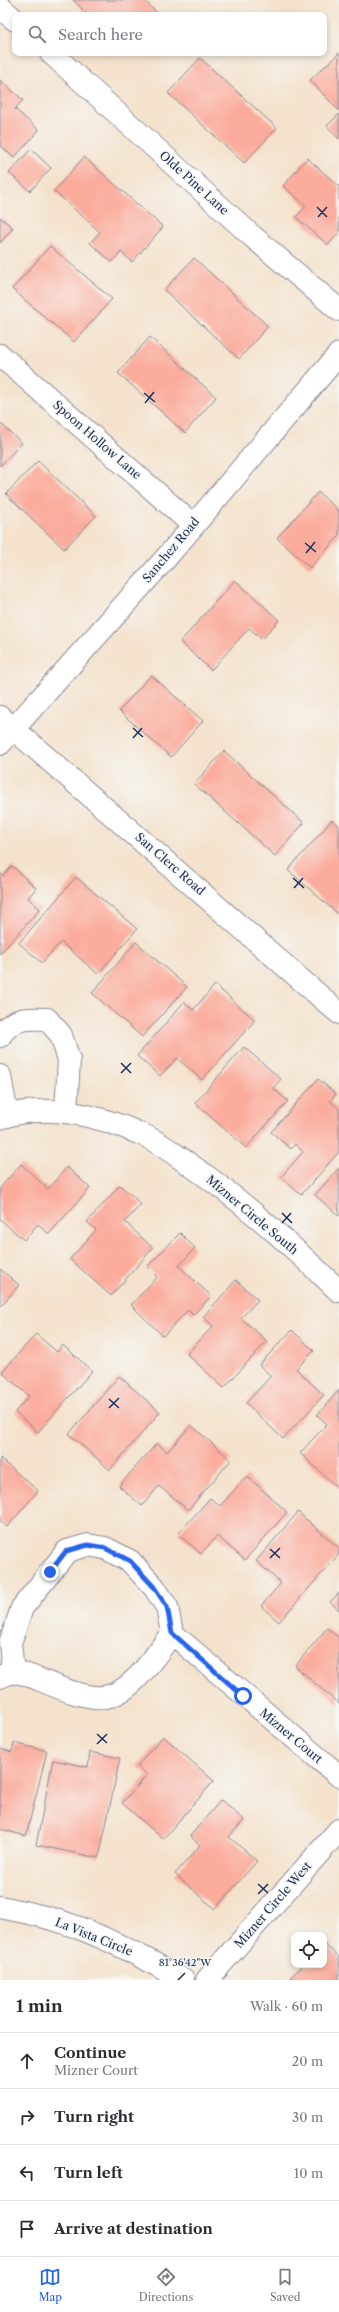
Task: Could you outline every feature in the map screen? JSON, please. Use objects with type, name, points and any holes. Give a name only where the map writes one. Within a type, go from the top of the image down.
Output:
[{"type":"street","points":[[0,7],[12,17]]},
{"type":"street","name":"Olde Pine Lane","points":[[54,56],[252,236],[339,310]]},
{"type":"street","name":"Sanchez Road","points":[[4,730],[193,525],[339,354]]},
{"type":"street","name":"Spoon Hollow Lane","points":[[0,355],[193,525]]},
{"type":"street","name":"San Clerc Road","points":[[4,730],[339,1013]]},
{"type":"street","points":[[0,1036],[3,1030],[23,1018],[47,1019],[62,1035],[69,1060],[66,1112]]},
{"type":"street","points":[[0,1076],[4,1117]]},
{"type":"street","name":"Mizner Circle South","points":[[4,1117],[40,1111],[83,1114],[141,1134],[160,1144],[237,1200],[339,1291]]},
{"type":"street","points":[[88,1545],[105,1548],[130,1561],[154,1587],[167,1607],[172,1633],[137,1677],[121,1691],[105,1697],[89,1696],[6,1674],[10,1643],[22,1608],[66,1551],[88,1545]]},
{"type":"street","name":"Mizner Court","points":[[172,1633],[339,1776]]},
{"type":"street","name":"Mizner Circle West","points":[[207,1980],[339,1830]]},
{"type":"street","name":"La Vista Circle","points":[[0,1907],[59,1921],[96,1935],[149,1960],[183,1980]]},
{"type":"building","points":[[73,0],[144,0],[156,12],[85,12]]},
{"type":"building","points":[[339,53],[339,111],[310,80]]},
{"type":"building","points":[[200,58],[277,128],[244,163],[168,93]]},
{"type":"building","points":[[0,80],[23,100],[15,109],[39,130],[14,158],[0,145]]},
{"type":"building","points":[[339,114],[339,139],[327,126]]},
{"type":"building","points":[[31,149],[51,168],[30,191],[9,173]]},
{"type":"building","points":[[84,157],[163,227],[132,262],[121,252],[112,262],[90,243],[100,232],[54,191]]},
{"type":"building","points":[[307,158],[339,186],[339,233],[328,245],[296,217],[306,206],[283,186]]},
{"type":"building","points":[[0,217],[13,228],[0,243]]},
{"type":"building","points":[[50,246],[112,299],[74,342],[12,289]]},
{"type":"building","points":[[194,258],[268,326],[239,359],[164,290]]},
{"type":"building","points":[[150,337],[216,397],[185,433],[118,373]]},
{"type":"building","points":[[0,423],[22,443],[0,466]]},
{"type":"building","points":[[38,461],[96,516],[64,549],[6,494]]},
{"type":"building","points":[[318,492],[339,511],[339,536],[310,568],[277,538]]},
{"type":"building","points":[[235,580],[279,620],[262,639],[249,628],[211,670],[180,642]]},
{"type":"building","points":[[151,675],[203,721],[171,757],[119,711]]},
{"type":"building","points":[[224,751],[304,823],[275,856],[194,784]]},
{"type":"building","points":[[332,820],[339,826],[339,915],[288,870]]},
{"type":"building","points":[[12,866],[36,888],[28,898],[40,909],[0,954],[0,873],[3,876]]},
{"type":"building","points":[[76,877],[137,929],[98,974],[61,942],[42,963],[19,943]]},
{"type":"building","points":[[136,942],[187,987],[142,1037],[92,993]]},
{"type":"building","points":[[215,985],[255,1020],[202,1080],[177,1058],[160,1076],[137,1056],[184,1002],[193,1010]]},
{"type":"building","points":[[244,1047],[281,1079],[273,1088],[288,1101],[246,1148],[195,1103]]},
{"type":"building","points":[[318,1079],[336,1094],[330,1101],[339,1109],[339,1152],[301,1195],[281,1177],[303,1152],[295,1144],[291,1149],[271,1132]]},
{"type":"building","points":[[21,1164],[48,1189],[67,1167],[90,1188],[49,1234],[38,1224],[24,1240],[0,1219],[0,1188]]},
{"type":"building","points":[[339,1168],[339,1216],[315,1195]]},
{"type":"building","points":[[120,1185],[141,1204],[125,1222],[153,1248],[111,1296],[70,1259],[96,1230],[87,1222]]},
{"type":"building","points":[[180,1233],[195,1248],[179,1266],[211,1296],[193,1315],[188,1310],[163,1336],[131,1305],[157,1277],[147,1267]]},
{"type":"building","points":[[0,1269],[19,1285],[0,1307]]},
{"type":"building","points":[[236,1280],[258,1300],[241,1318],[267,1341],[224,1388],[187,1354],[213,1326],[203,1317]]},
{"type":"building","points":[[292,1330],[314,1351],[296,1369],[324,1395],[283,1439],[246,1403],[271,1376],[259,1365]]},
{"type":"building","points":[[36,1334],[57,1352],[63,1345],[92,1371],[38,1432],[15,1412],[29,1396],[2,1372]]},
{"type":"building","points":[[119,1376],[160,1412],[110,1470],[69,1434]]},
{"type":"building","points":[[339,1390],[339,1489],[300,1453],[327,1424],[317,1415]]},
{"type":"building","points":[[191,1425],[231,1460],[188,1510],[159,1486],[142,1506],[119,1486],[157,1443],[167,1452]]},
{"type":"building","points":[[0,1458],[38,1491],[7,1527],[0,1521]]},
{"type":"building","points":[[247,1476],[287,1512],[245,1560],[217,1536],[201,1554],[178,1534],[210,1498],[220,1506]]},
{"type":"building","points":[[298,1512],[339,1548],[339,1554],[279,1622],[261,1606],[281,1583],[256,1561]]},
{"type":"building","points":[[339,1593],[339,1610],[330,1602]]},
{"type":"building","points":[[327,1628],[339,1638],[339,1704],[295,1666]]},
{"type":"building","points":[[163,1736],[214,1781],[163,1839],[122,1803],[147,1775],[137,1766]]},
{"type":"building","points":[[14,1743],[47,1751],[26,1836],[0,1829],[0,1749],[12,1752]]},
{"type":"building","points":[[90,1752],[120,1758],[99,1858],[36,1845],[53,1760],[88,1767]]},
{"type":"building","points":[[221,1800],[244,1820],[229,1837],[257,1861],[215,1909],[175,1874],[200,1845],[190,1836]]},
{"type":"building","points":[[327,1947],[339,1957],[339,1980],[294,1980],[291,1977],[299,1968],[327,1968]]},
{"type":"route","points":[[50,1572],[66,1551],[88,1545],[105,1548],[130,1561],[154,1587],[167,1607],[172,1633],[243,1696]]}]
